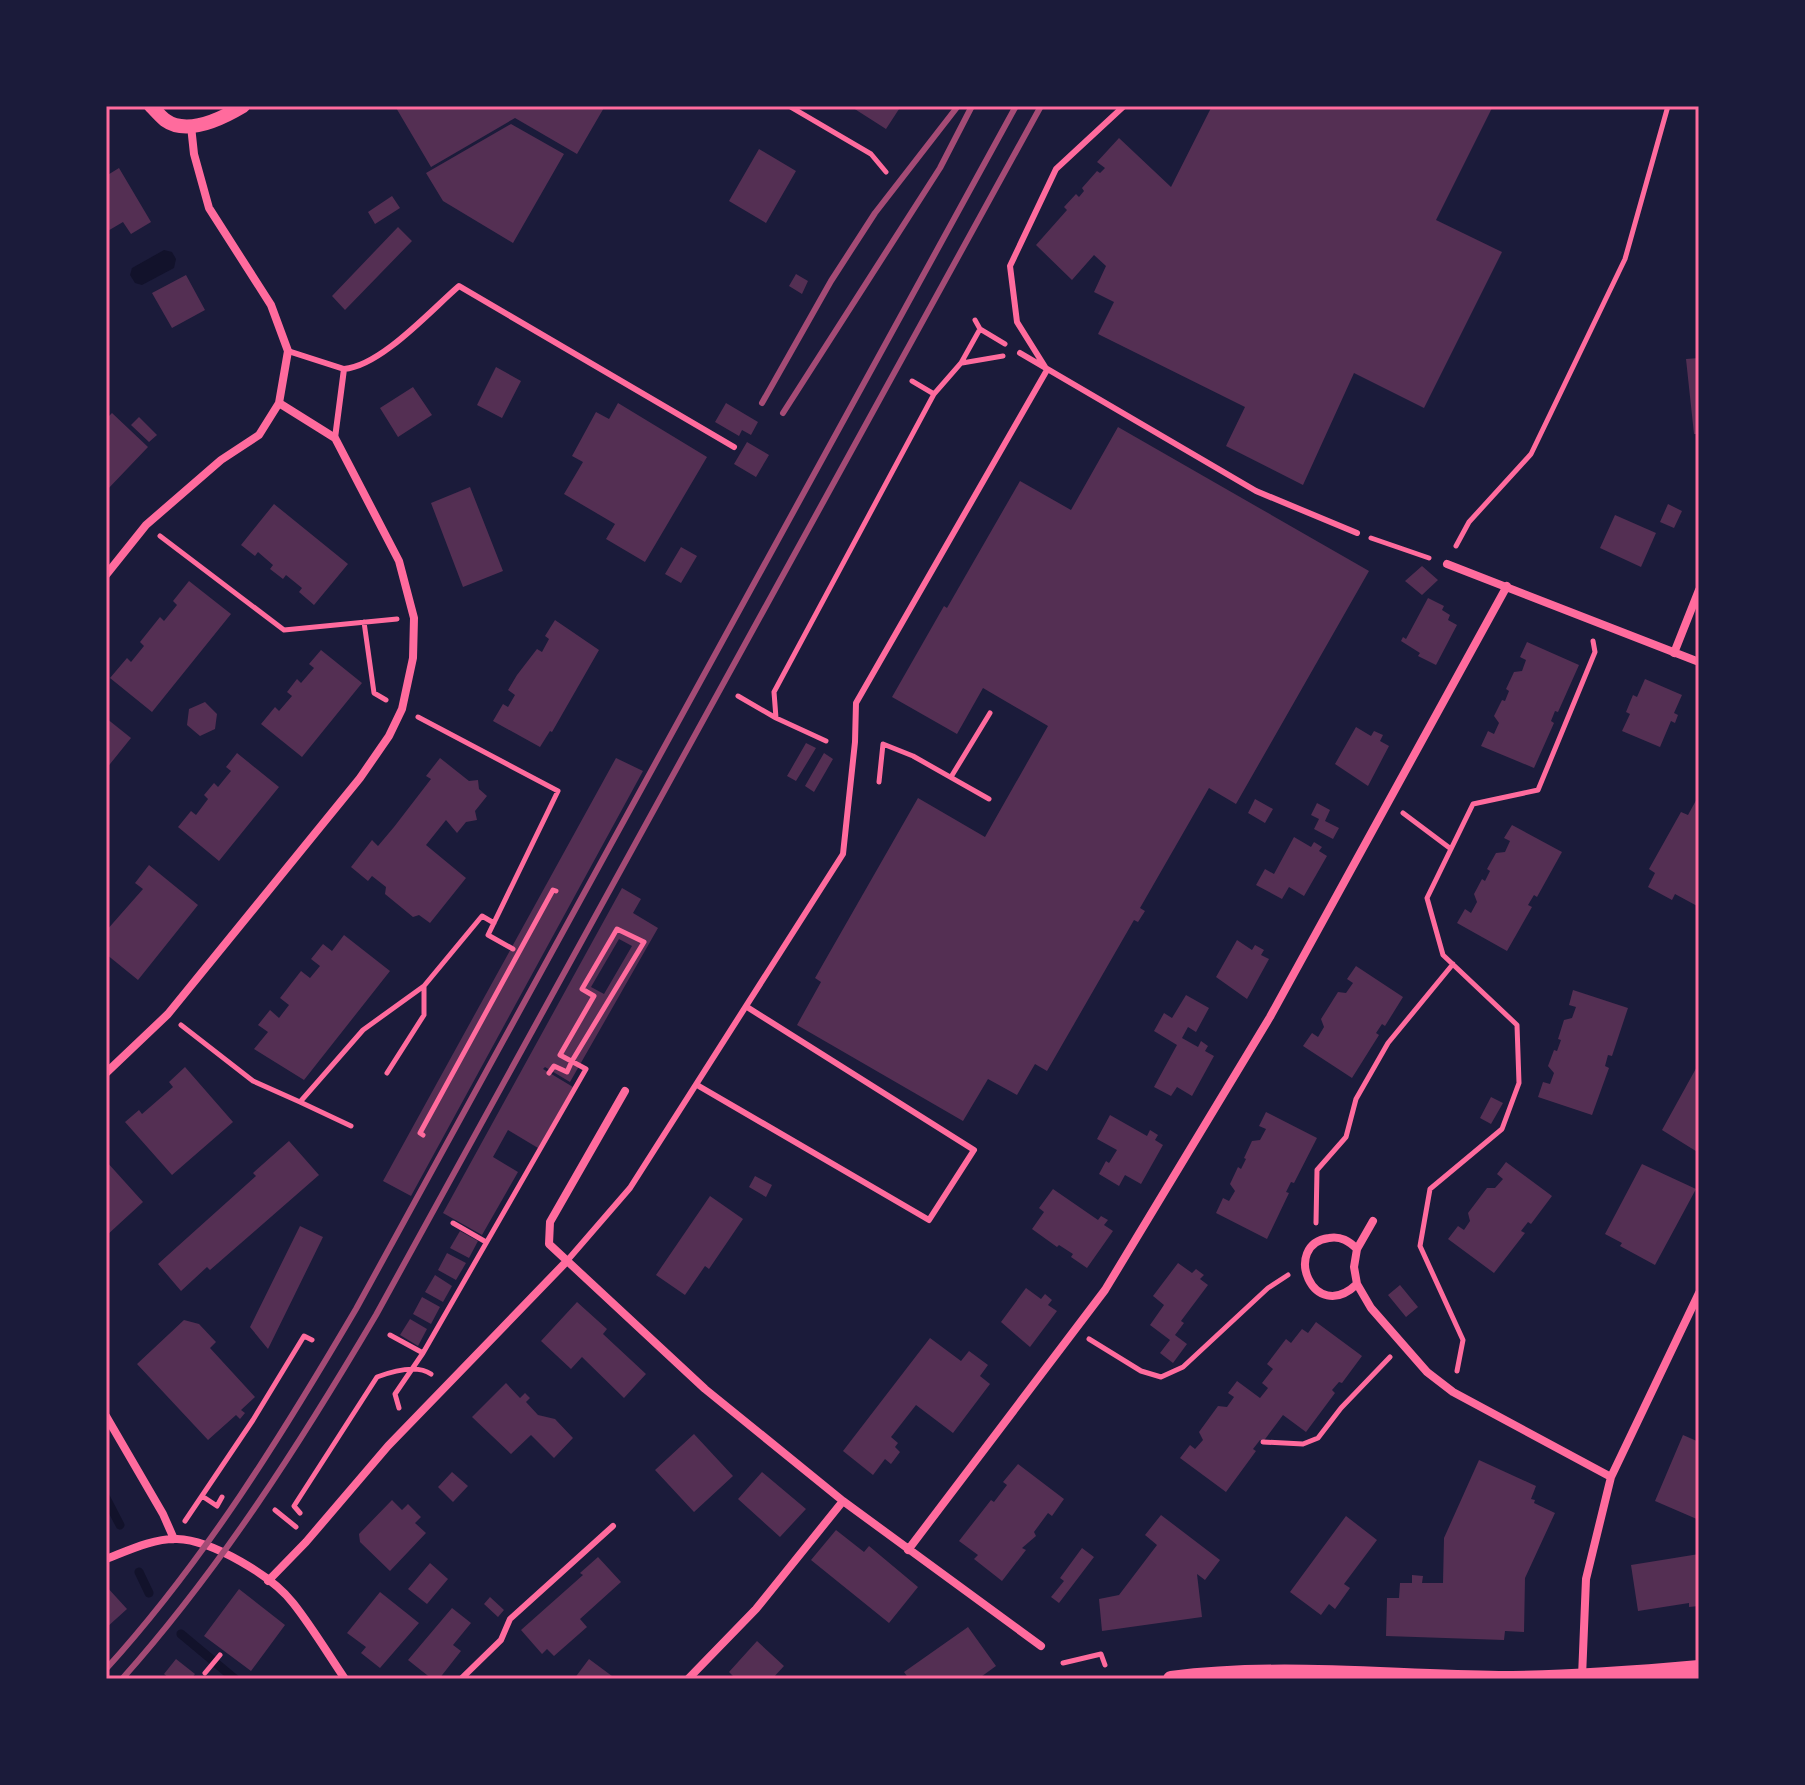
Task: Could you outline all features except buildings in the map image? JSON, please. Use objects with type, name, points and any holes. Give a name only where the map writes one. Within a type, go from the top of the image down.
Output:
[{"type":"main road","points":[[1171,1679],[1351,1672],[1497,1679],[1582,1678],[1699,1668]]},
{"type":"street","points":[[151,106],[167,122],[191,126],[224,118],[243,106]]},
{"type":"street","points":[[106,575],[146,525],[221,460],[259,435],[279,403],[288,351],[271,305],[209,208],[194,154],[191,126]]},
{"type":"street","points":[[106,1073],[168,1014],[360,778],[389,736],[402,709],[413,658],[414,618],[399,561],[335,438],[279,403]]},
{"type":"street","points":[[1447,564],[1699,662]]},
{"type":"street","points":[[908,1550],[1105,1290],[1270,1017],[1507,586]]},
{"type":"street","points":[[1674,653],[1699,590]]},
{"type":"street","points":[[625,1091],[550,1222],[549,1244],[705,1389],[843,1501],[1041,1646]]},
{"type":"street","points":[[1373,1221],[1357,1249],[1354,1267],[1357,1284],[1371,1308],[1427,1372],[1453,1392],[1611,1477]]},
{"type":"street","points":[[1357,1249],[1342,1238],[1323,1239],[1306,1256],[1305,1271],[1308,1281],[1322,1294],[1341,1295],[1357,1284]]},
{"type":"street","points":[[268,1581],[306,1542],[388,1446],[566,1262]]},
{"type":"street","points":[[1582,1678],[1586,1579],[1611,1477],[1699,1293]]},
{"type":"street","points":[[106,1416],[163,1514],[174,1539]]},
{"type":"street","points":[[688,1679],[756,1609],[843,1501]]},
{"type":"street","points":[[106,1559],[174,1539],[189,1540],[224,1553],[268,1581],[292,1601],[345,1679]]},
{"type":"lane","points":[[1047,370],[1017,322],[1010,266],[1056,169],[1124,106]]},
{"type":"lane","points":[[288,351],[351,369],[382,354],[459,286],[734,447]]},
{"type":"lane","points":[[1020,353],[1256,491],[1357,533]]},
{"type":"lane","points":[[335,438],[344,369]]},
{"type":"lane","points":[[566,1262],[630,1188],[843,854],[856,703],[1047,370]]},
{"type":"lane","points":[[697,1085],[929,1220],[974,1150],[747,1007]]},
{"type":"lane","points":[[461,1679],[501,1640],[510,1619],[613,1526]]},
{"type":"path","points":[[789,106],[871,154],[886,172]]},
{"type":"path","points":[[1357,533],[1447,564],[1469,522],[1531,454],[1625,259],[1668,106]]},
{"type":"path","points":[[975,320],[980,329],[1007,345]]},
{"type":"path","points":[[776,718],[774,692],[934,394],[961,363],[980,329]]},
{"type":"path","points":[[961,363],[1020,353]]},
{"type":"path","points":[[912,381],[934,394]]},
{"type":"path","points":[[146,525],[284,630],[414,618]]},
{"type":"path","points":[[1453,1392],[1463,1340],[1420,1246],[1430,1189],[1502,1129],[1519,1083],[1517,1025],[1443,955],[1427,898],[1473,804],[1538,790],[1595,652],[1589,621]]},
{"type":"path","points":[[364,622],[374,693],[390,703]]},
{"type":"path","points":[[738,696],[826,741]]},
{"type":"path","points":[[951,777],[990,713]]},
{"type":"path","points":[[418,718],[558,791],[488,935],[513,949]]},
{"type":"path","points":[[879,782],[883,744],[913,756],[989,799]]},
{"type":"path","points":[[1390,803],[1451,849]]},
{"type":"path","points":[[423,1135],[420,1133],[553,890],[556,891]]},
{"type":"path","points":[[300,1102],[363,1030],[424,986],[482,916],[494,923]]},
{"type":"path","points":[[400,1410],[395,1394],[423,1353],[586,1069],[572,1061],[560,1055],[594,996],[582,989],[617,929],[644,942],[572,1061],[567,1072],[554,1066],[549,1073]]},
{"type":"path","points":[[1315,1244],[1317,1170],[1346,1137],[1356,1099],[1388,1043],[1453,964]]},
{"type":"path","points":[[387,1073],[424,1015],[424,986]]},
{"type":"path","points":[[168,1014],[253,1081],[351,1126]]},
{"type":"path","points":[[453,1223],[486,1242]]},
{"type":"path","points":[[1074,1330],[1141,1371],[1161,1377],[1183,1367],[1268,1288],[1286,1276],[1305,1271]]},
{"type":"path","points":[[390,1335],[423,1353]]},
{"type":"path","points":[[222,1497],[217,1506],[202,1496],[304,1336],[312,1340]]},
{"type":"path","points":[[1263,1442],[1303,1444],[1318,1438],[1341,1408],[1402,1344]]},
{"type":"path","points":[[300,1513],[294,1506],[377,1377],[396,1370],[410,1370]]},
{"type":"path","points":[[275,1510],[291,1522]]},
{"type":"path","points":[[1067,1666],[1063,1663],[1101,1654],[1105,1665]]},
{"type":"path","points":[[205,1673],[220,1655]]},
{"type":"shaded area","points":[[164,250],[172,252],[176,259],[174,268],[142,285],[135,283],[130,275],[132,268]]},
{"type":"waterway","points":[[106,1498],[120,1525]]},
{"type":"waterway","points":[[139,1572],[149,1593]]},
{"type":"waterway","points":[[181,1634],[235,1679]]},
{"type":"railway","points":[[762,403],[831,281],[875,213],[958,106]]},
{"type":"railway","points":[[783,413],[940,168],[972,106]]},
{"type":"railway","points":[[106,1669],[209,1540],[300,1403],[356,1309],[1016,106]]},
{"type":"railway","points":[[122,1679],[226,1549],[319,1410],[376,1315],[1041,106]]}]
